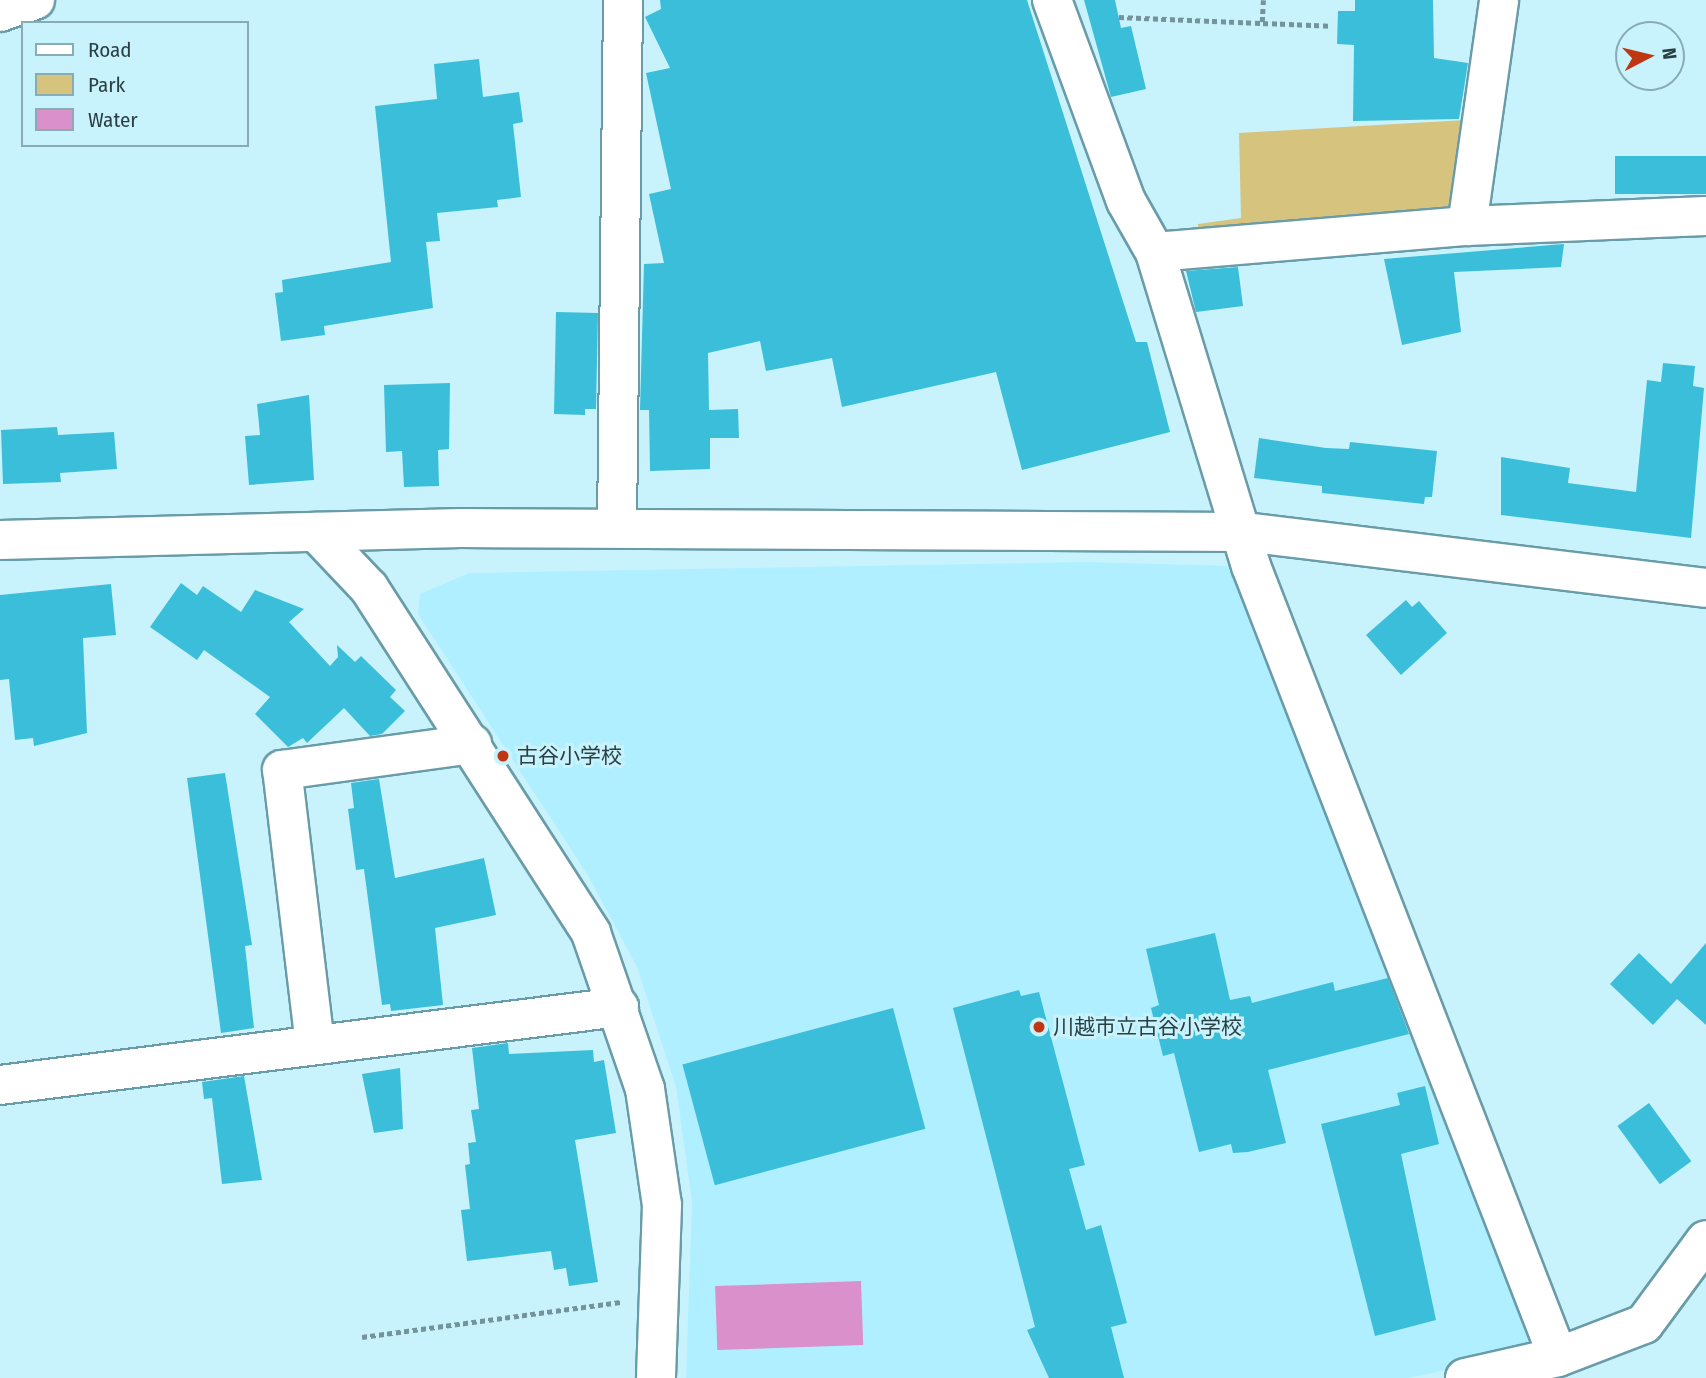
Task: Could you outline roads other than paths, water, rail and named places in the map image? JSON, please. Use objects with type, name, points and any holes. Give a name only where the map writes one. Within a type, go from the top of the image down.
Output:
[{"type":"street","points":[[0,12],[35,0]]},
{"type":"street","points":[[617,528],[624,0]]},
{"type":"street","points":[[1052,0],[1126,201],[1155,252],[1244,532],[1251,566],[1558,1357]]},
{"type":"street","points":[[1466,226],[1499,0]]},
{"type":"street","points":[[1155,252],[1466,226],[1706,216]]},
{"type":"street","points":[[0,540],[617,528],[1244,532],[1706,588]]},
{"type":"street","points":[[316,532],[369,588],[472,744],[591,933],[620,1007],[645,1089],[657,1166],[662,1303],[656,1378]]},
{"type":"street","points":[[315,1045],[282,770],[472,744]]},
{"type":"street","points":[[0,1085],[620,1007]]},
{"type":"street","points":[[1465,1378],[1558,1357],[1644,1324],[1706,1240]]},
{"type":"water","points":[[861,1281],[863,1345],[717,1350],[715,1286]]},
{"type":"place","name":"古谷小学校","points":[[503,756]]},
{"type":"place","name":"川越市立古谷小学校","points":[[1039,1027]]}]
